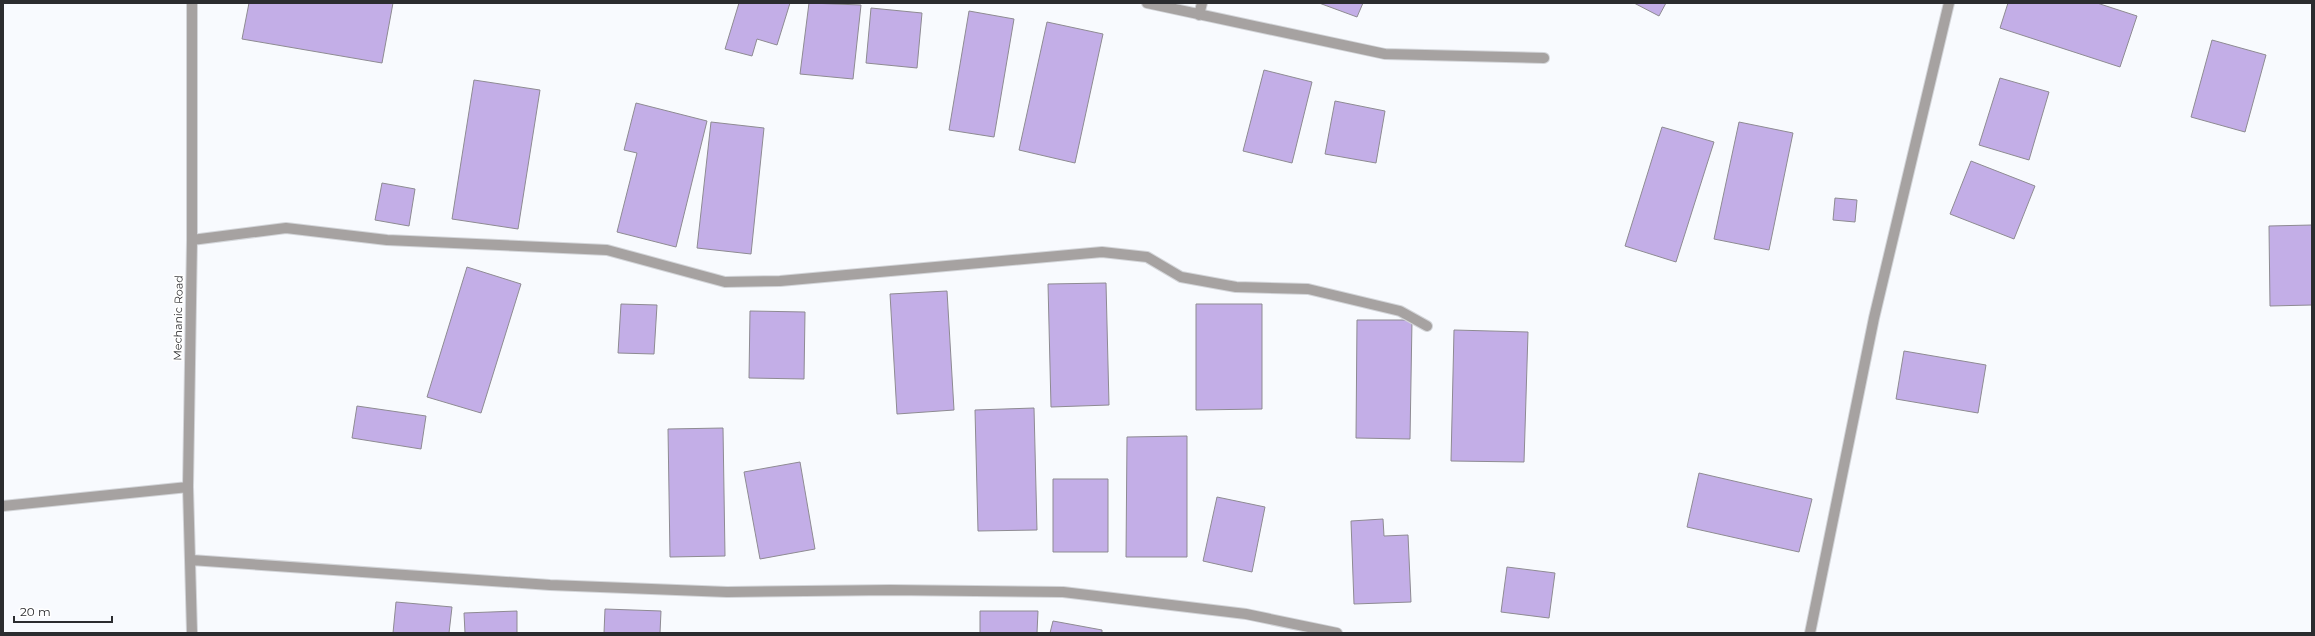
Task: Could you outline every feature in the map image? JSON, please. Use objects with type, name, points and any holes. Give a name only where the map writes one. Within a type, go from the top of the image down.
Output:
[{"type":"street","name":"Mechanic Road","points":[[192,3],[192,240],[188,486],[192,633]]},
{"type":"street","points":[[1147,3],[1385,54],[1544,58]]},
{"type":"street","points":[[1199,15],[1202,3]]},
{"type":"street","points":[[1810,633],[1874,318],[1949,3]]},
{"type":"street","points":[[192,240],[286,228],[387,240],[607,250],[726,282],[780,282],[1102,252],[1147,257],[1181,277],[1236,287],[1308,289],[1400,311],[1427,326]]},
{"type":"street","points":[[3,506],[188,486]]},
{"type":"street","points":[[191,560],[550,585],[727,592],[890,590],[1063,592],[1246,614],[1337,633]]},
{"type":"building","points":[[249,3],[393,3],[382,63],[242,39]]},
{"type":"building","points":[[739,3],[790,3],[777,45],[757,39],[752,56],[725,49]]},
{"type":"building","points":[[809,3],[861,5],[853,79],[800,74]]},
{"type":"building","points":[[1319,3],[1363,3],[1357,17]]},
{"type":"building","points":[[1634,3],[1666,3],[1659,16]]},
{"type":"building","points":[[2008,3],[2097,3],[2137,16],[2120,67],[2000,28]]},
{"type":"building","points":[[871,8],[922,13],[917,68],[866,63]]},
{"type":"building","points":[[969,11],[1014,19],[994,137],[949,130]]},
{"type":"building","points":[[1047,22],[1103,34],[1075,163],[1019,150]]},
{"type":"building","points":[[2212,40],[2266,55],[2245,132],[2191,117]]},
{"type":"building","points":[[1264,70],[1312,82],[1292,163],[1243,151]]},
{"type":"building","points":[[2000,78],[2049,92],[2029,160],[1979,145]]},
{"type":"building","points":[[474,80],[540,90],[518,229],[452,219]]},
{"type":"building","points":[[1335,101],[1385,111],[1376,163],[1325,154]]},
{"type":"building","points":[[636,103],[707,121],[676,247],[617,232],[637,153],[624,150]]},
{"type":"building","points":[[711,122],[764,128],[751,254],[697,248]]},
{"type":"building","points":[[1739,122],[1793,133],[1769,250],[1714,239]]},
{"type":"building","points":[[1662,127],[1714,142],[1676,262],[1625,246]]},
{"type":"building","points":[[1971,161],[2035,186],[2014,239],[1950,214]]},
{"type":"building","points":[[382,183],[415,189],[409,226],[375,220]]},
{"type":"building","points":[[1835,198],[1857,200],[1855,222],[1833,220]]},
{"type":"building","points":[[2312,225],[2312,305],[2270,306],[2269,226]]},
{"type":"building","points":[[467,267],[521,284],[481,413],[427,397]]},
{"type":"building","points":[[1106,283],[1109,405],[1051,407],[1048,284]]},
{"type":"building","points":[[947,291],[954,410],[897,414],[890,294]]},
{"type":"building","points":[[621,304],[657,305],[654,354],[618,353]]},
{"type":"building","points":[[1196,304],[1262,304],[1262,409],[1196,410]]},
{"type":"building","points":[[750,311],[805,312],[804,379],[749,378]]},
{"type":"building","points":[[1357,320],[1412,320],[1410,439],[1356,438]]},
{"type":"building","points":[[1454,330],[1528,332],[1524,462],[1451,461]]},
{"type":"building","points":[[1904,351],[1986,365],[1978,413],[1896,399]]},
{"type":"building","points":[[357,406],[426,416],[421,449],[352,438]]},
{"type":"building","points":[[1034,408],[1037,530],[978,531],[975,410]]},
{"type":"building","points":[[723,428],[725,556],[670,557],[668,429]]},
{"type":"building","points":[[1187,436],[1187,557],[1126,557],[1127,437]]},
{"type":"building","points":[[800,462],[815,549],[760,559],[744,472]]},
{"type":"building","points":[[1699,473],[1812,499],[1799,552],[1687,527]]},
{"type":"building","points":[[1053,479],[1108,479],[1108,552],[1053,552]]},
{"type":"building","points":[[1217,497],[1265,507],[1252,572],[1203,561]]},
{"type":"building","points":[[1383,519],[1384,536],[1408,535],[1411,602],[1354,604],[1351,521]]},
{"type":"building","points":[[1507,567],[1555,573],[1549,618],[1501,612]]},
{"type":"building","points":[[396,602],[452,607],[449,633],[393,633]]},
{"type":"building","points":[[605,609],[661,611],[660,633],[604,633]]},
{"type":"building","points":[[517,611],[517,633],[465,633],[464,613]]},
{"type":"building","points":[[980,611],[1038,611],[1037,633],[980,633]]},
{"type":"building","points":[[1053,621],[1102,630],[1102,633],[1050,633]]}]
